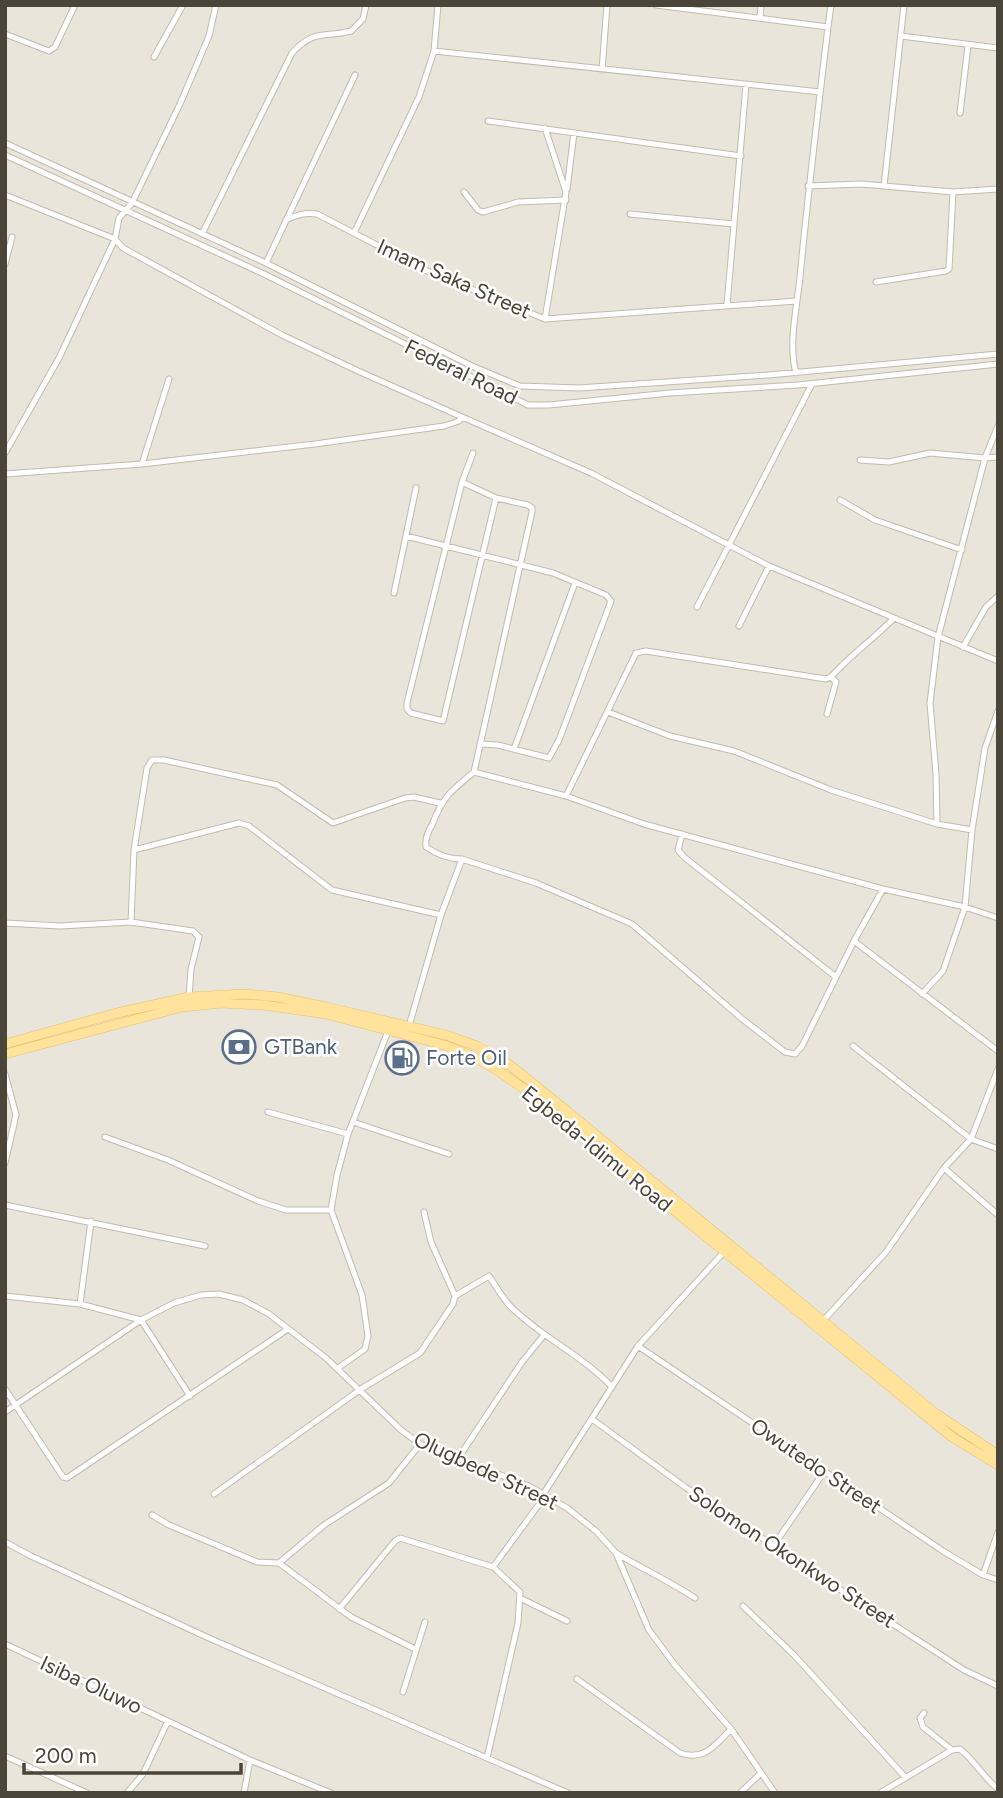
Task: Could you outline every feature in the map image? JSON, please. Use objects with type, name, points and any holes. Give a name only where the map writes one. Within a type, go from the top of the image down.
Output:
[{"type":"main road","name":"Egbeda-Idimu Road","points":[[5,1055],[189,997],[245,994],[278,997],[462,1040],[477,1046],[507,1063],[935,1413],[998,1455]]},
{"type":"main road","name":"Egbeda-Idimu Road","points":[[5,1044],[182,1007],[221,1003],[264,1005],[326,1014],[444,1045],[472,1056],[530,1093],[952,1437],[998,1465]]},
{"type":"street","points":[[5,34],[49,51],[55,47],[75,5]]},
{"type":"street","points":[[154,57],[183,5]]},
{"type":"street","points":[[5,453],[60,358],[115,239],[118,218],[132,203],[185,93],[209,36],[216,5]]},
{"type":"street","points":[[202,234],[292,53],[306,38],[314,35],[351,31],[363,19],[366,5]]},
{"type":"street","points":[[354,233],[419,97],[434,51],[438,5]]},
{"type":"street","points":[[602,70],[607,5]]},
{"type":"street","points":[[656,5],[698,8],[828,27]]},
{"type":"street","points":[[760,18],[761,5]]},
{"type":"street","points":[[796,373],[793,356],[797,301],[808,186],[831,5]]},
{"type":"street","points":[[884,186],[904,5]]},
{"type":"street","points":[[901,36],[998,48]]},
{"type":"street","points":[[960,113],[968,46]]},
{"type":"street","points":[[434,51],[820,92]]},
{"type":"street","points":[[266,262],[355,75]]},
{"type":"street","points":[[727,305],[746,85]]},
{"type":"street","points":[[488,121],[741,156]]},
{"type":"street","points":[[545,128],[566,192]]},
{"type":"street","points":[[545,318],[566,200],[574,133]]},
{"type":"street","name":"Federal Road","points":[[5,143],[266,262],[472,366],[520,386],[579,388],[998,355]]},
{"type":"street","name":"Federal Road","points":[[5,155],[264,274],[528,405],[812,384],[998,364]]},
{"type":"street","points":[[808,186],[884,186],[953,192],[998,189]]},
{"type":"street","points":[[464,192],[478,210],[483,212],[517,202],[566,200]]},
{"type":"street","points":[[876,282],[949,269],[953,192]]},
{"type":"street","points":[[5,195],[115,239],[123,248],[282,335],[591,473],[769,566],[998,661]]},
{"type":"street","name":"Imam Saka Street","points":[[286,220],[309,212],[425,270],[545,318],[797,301]]},
{"type":"street","points":[[630,214],[734,225]]},
{"type":"street","points":[[5,264],[12,237]]},
{"type":"street","points":[[142,464],[169,379]]},
{"type":"street","points":[[639,383],[640,396]]},
{"type":"street","points":[[697,607],[812,384]]},
{"type":"street","points":[[5,474],[142,464],[432,428],[459,422],[462,417]]},
{"type":"street","points":[[937,824],[930,703],[938,637],[985,458],[998,426]]},
{"type":"street","points":[[473,453],[462,482],[407,703],[407,709],[443,721],[495,498]]},
{"type":"street","points":[[860,460],[888,461],[930,453],[998,457]]},
{"type":"street","points":[[462,482],[495,498],[532,508],[474,772],[440,803],[425,839],[426,846],[451,859],[462,859],[536,883],[632,924],[741,1018],[785,1052],[795,1054],[802,1046],[883,889]]},
{"type":"street","points":[[394,593],[416,488]]},
{"type":"street","points":[[840,500],[875,520],[962,550]]},
{"type":"street","points":[[406,536],[553,573],[606,595],[611,601],[556,749],[549,758],[481,744]]},
{"type":"street","points":[[739,626],[769,566]]},
{"type":"street","points":[[514,749],[575,583]]},
{"type":"street","points":[[963,648],[986,607],[998,596]]},
{"type":"street","points":[[565,796],[636,653],[646,652],[816,678],[831,677],[853,653],[894,618]]},
{"type":"street","points":[[827,714],[836,688],[836,682],[831,677]]},
{"type":"street","points":[[922,994],[943,971],[965,907],[972,830],[985,748],[998,711]]},
{"type":"street","points":[[608,712],[670,736],[734,751],[831,790],[937,824],[972,830]]},
{"type":"street","points":[[131,922],[134,850],[147,768],[152,760],[164,760],[277,785],[333,823],[405,798],[414,797],[440,803]]},
{"type":"street","points":[[474,772],[565,796],[644,824],[883,889],[965,907],[998,918]]},
{"type":"street","points":[[134,850],[239,823],[249,826],[332,890],[441,915]]},
{"type":"street","points":[[682,834],[678,850],[684,857],[836,977]]},
{"type":"street","points":[[408,1027],[441,915],[462,859]]},
{"type":"street","points":[[5,923],[60,926],[131,922],[197,933],[198,946],[191,969],[189,997]]},
{"type":"street","points":[[854,941],[998,1051]]},
{"type":"street","points":[[338,1368],[365,1349],[368,1336],[362,1296],[331,1210],[348,1134],[388,1031]]},
{"type":"street","points":[[853,1046],[971,1139],[998,1149]]},
{"type":"street","points":[[822,1322],[887,1252],[944,1168],[971,1139],[998,1069]]},
{"type":"street","points":[[5,1074],[16,1115],[5,1163]]},
{"type":"street","points":[[268,1112],[348,1134]]},
{"type":"street","points":[[353,1122],[449,1154]]},
{"type":"street","points":[[105,1137],[168,1160],[258,1201],[286,1210],[331,1210]]},
{"type":"street","points":[[944,1168],[998,1215]]},
{"type":"street","points":[[5,1206],[205,1246]]},
{"type":"street","points":[[214,1494],[361,1389],[420,1353],[453,1304],[455,1296],[431,1242],[424,1212]]},
{"type":"street","points":[[80,1304],[90,1222]]},
{"type":"street","points":[[492,1567],[540,1503],[638,1346],[723,1253]]},
{"type":"street","points":[[455,1296],[489,1276],[510,1306],[611,1386]]},
{"type":"street","name":"Olugbede Street","points":[[5,1412],[141,1320],[174,1303],[219,1294],[243,1300],[269,1314],[338,1368],[401,1430],[419,1444],[544,1493],[596,1531],[616,1553],[649,1630],[674,1664],[731,1730],[775,1793]]},
{"type":"street","points":[[5,1296],[80,1304],[141,1320],[190,1396]]},
{"type":"street","points":[[5,1389],[63,1477],[67,1478],[288,1329]]},
{"type":"street","points":[[457,1460],[515,1372],[544,1335]]},
{"type":"street","name":"Owutedo Street","points":[[638,1346],[824,1472],[983,1575],[998,1580]]},
{"type":"street","name":"Solomon Okonkwo Street","points":[[592,1419],[685,1487],[953,1663],[998,1686]]},
{"type":"street","points":[[279,1563],[324,1525],[389,1483],[419,1444]]},
{"type":"street","points":[[774,1545],[824,1472]]},
{"type":"street","points":[[152,1516],[257,1562],[279,1563],[339,1609],[415,1649]]},
{"type":"street","points":[[983,1575],[998,1532]]},
{"type":"street","points":[[339,1609],[400,1538],[492,1567],[517,1588],[520,1592],[518,1623],[486,1758]]},
{"type":"street","points":[[5,1542],[211,1639],[568,1793]]},
{"type":"street","points":[[616,1553],[695,1598]]},
{"type":"street","points":[[520,1598],[567,1621]]},
{"type":"street","points":[[743,1606],[794,1655],[905,1777]]},
{"type":"street","points":[[403,1692],[425,1622]]},
{"type":"street","name":"Isiba Oluwo","points":[[5,1644],[250,1760],[331,1793]]},
{"type":"street","points":[[577,1679],[680,1754],[692,1757],[702,1754],[731,1730]]},
{"type":"street","points":[[924,1713],[920,1718],[923,1727],[952,1750]]},
{"type":"street","points":[[127,1793],[143,1774],[168,1721]]},
{"type":"street","points":[[880,1793],[952,1750],[960,1749],[998,1789]]},
{"type":"street","points":[[5,1756],[86,1793]]},
{"type":"street","points":[[244,1793],[250,1760]]},
{"type":"street","points":[[740,1793],[761,1773]]},
{"type":"shaded area","points":[[5,5],[998,5],[998,1793],[5,1793]]},
{"type":"place","name":"GTBank","points":[[239,1047]]},
{"type":"place","name":"Forte Oil","points":[[402,1058]]}]
